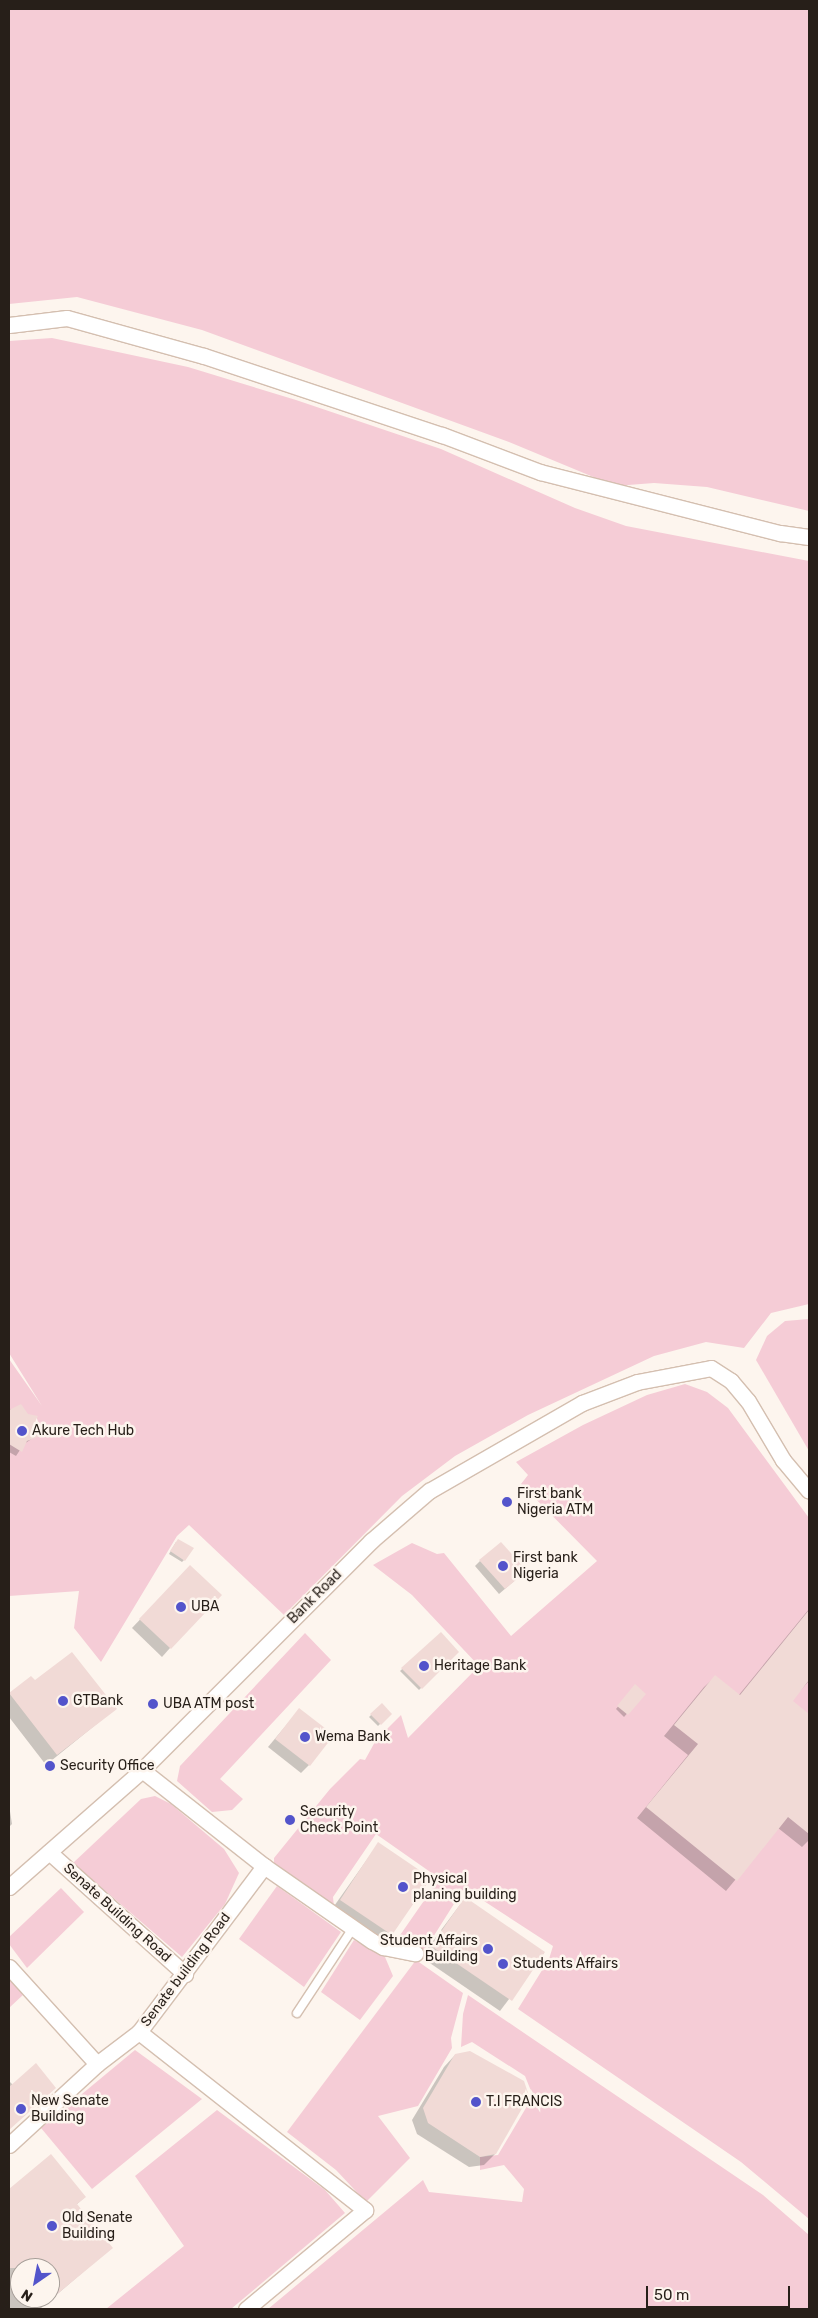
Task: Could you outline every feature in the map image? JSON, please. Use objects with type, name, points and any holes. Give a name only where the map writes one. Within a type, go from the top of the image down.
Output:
[{"type":"street","points":[[9,325],[67,318],[204,356],[442,435],[540,472],[780,533],[809,537]]},
{"type":"street","name":"Bank Road","points":[[9,1887],[142,1770],[371,1541],[429,1491],[582,1403],[667,1374],[711,1368],[730,1381],[748,1401],[783,1460],[809,1491]]},
{"type":"street","points":[[142,1770],[264,1866],[353,1928],[383,1947],[415,1953]]},
{"type":"street","name":"Senate Building Road","points":[[49,1852],[185,1974]]},
{"type":"street","name":"Senate building Road","points":[[9,2145],[97,2064],[139,2032],[185,1974],[264,1866]]},
{"type":"street","points":[[9,1967],[97,2064]]},
{"type":"street","points":[[139,2032],[365,2210],[246,2309]]},
{"type":"lane","points":[[297,2013],[353,1928]]},
{"type":"shaded area","points":[[9,9],[809,9],[809,511],[707,487],[654,483],[615,486],[509,442],[202,330],[77,297],[9,304]]},
{"type":"shaded area","points":[[52,338],[188,367],[296,400],[441,449],[575,508],[626,526],[809,561],[809,1304],[771,1313],[744,1348],[706,1342],[654,1356],[528,1415],[455,1456],[402,1496],[284,1615],[189,1525],[177,1536],[101,1662],[74,1628],[79,1591],[9,1596],[9,1359],[42,1406],[9,1353],[9,341]]},
{"type":"shaded area","points":[[809,1319],[809,1451],[756,1360],[767,1336],[785,1321]]},
{"type":"shaded area","points":[[685,1384],[707,1392],[728,1408],[809,1518],[809,2219],[741,2162],[518,2009],[549,1959],[553,1946],[464,1888],[423,1953],[396,1941],[437,1882],[436,1876],[376,1834],[333,1897],[334,1907],[274,1864],[274,1858],[330,1789],[360,1759],[365,1760],[376,1740],[401,1715],[408,1738],[479,1666],[412,1595],[373,1565],[412,1543],[437,1554],[444,1553],[511,1636],[597,1561],[521,1484],[528,1475],[516,1462],[583,1425],[647,1395]]},
{"type":"shaded area","points":[[305,1633],[331,1660],[220,1779],[243,1799],[232,1810],[212,1812],[177,1781],[180,1766]]},
{"type":"shaded area","points":[[155,1796],[171,1804],[224,1849],[239,1873],[225,1904],[182,1957],[73,1863],[141,1799]]},
{"type":"shaded area","points":[[277,1886],[341,1932],[304,1987],[239,1939]]},
{"type":"shaded area","points":[[61,1888],[84,1912],[27,1968],[9,1944],[9,1937]]},
{"type":"shaded area","points":[[354,1940],[385,1957],[393,1976],[360,2020],[321,1992]]},
{"type":"shaded area","points":[[416,1960],[463,1993],[451,2038],[452,2048],[418,2106],[378,2116],[410,2158],[366,2202],[336,2170],[287,2132]]},
{"type":"shaded area","points":[[9,1978],[24,1994],[9,2008]]},
{"type":"shaded area","points":[[468,1995],[763,2195],[809,2235],[809,2309],[268,2309],[423,2180],[429,2192],[522,2202],[524,2189],[504,2165],[480,2170],[480,2157],[498,2155],[533,2096],[525,2076],[472,2042],[461,2047],[463,2014]]},
{"type":"shaded area","points":[[135,2050],[202,2099],[92,2189],[41,2128]]},
{"type":"shaded area","points":[[217,2110],[325,2190],[345,2213],[231,2309],[106,2309],[184,2246],[135,2176]]},
{"type":"building","name":"Akure Tech Hub","points":[[21,1404],[28,1414],[38,1416],[34,1424],[38,1437],[27,1441],[22,1452],[9,1444],[9,1410]]},
{"type":"building","points":[[178,1539],[194,1548],[185,1561],[170,1551]]},
{"type":"building","name":"First bank Nigeria","points":[[501,1542],[527,1571],[505,1589],[479,1560]]},
{"type":"building","name":"UBA","points":[[190,1565],[222,1595],[171,1649],[139,1619]]},
{"type":"building","points":[[809,1610],[809,1680],[793,1701],[809,1714],[809,1834],[788,1817],[737,1881],[646,1807],[698,1744],[674,1725],[715,1675],[740,1695]]},
{"type":"building","name":"Heritage Bank","points":[[441,1632],[459,1652],[422,1689],[401,1668]]},
{"type":"building","name":"GTBank","points":[[72,1652],[117,1709],[57,1755],[9,1693],[31,1676],[35,1680]]},
{"type":"building","points":[[635,1684],[646,1694],[628,1715],[617,1706]]},
{"type":"building","points":[[382,1703],[392,1714],[381,1725],[370,1714]]},
{"type":"building","name":"Wema Bank","points":[[299,1708],[334,1735],[310,1766],[275,1739]]},
{"type":"building","name":"Physical planing building","points":[[378,1842],[431,1878],[392,1935],[340,1900]]},
{"type":"building","name":"Student Affairs Building","points":[[465,1897],[545,1952],[512,2001],[431,1946]]},
{"type":"building","name":"T.I FRANCIS","points":[[470,2051],[524,2081],[529,2096],[496,2154],[480,2157],[428,2123],[423,2108],[455,2054]]},
{"type":"building","name":"New Senate Building","points":[[36,2063],[56,2088],[9,2130],[9,2087]]},
{"type":"building","name":"Old Senate Building","points":[[51,2154],[86,2197],[77,2204],[113,2248],[60,2292],[60,2258],[10,2258],[9,2268],[9,2189]]},
{"type":"place","name":"Akure Tech Hub","points":[[22,1431]]},
{"type":"place","name":"First bank Nigeria ATM","points":[[507,1502]]},
{"type":"place","name":"First bank Nigeria","points":[[503,1566]]},
{"type":"place","name":"UBA","points":[[181,1607]]},
{"type":"place","name":"Heritage Bank","points":[[424,1666]]},
{"type":"place","name":"GTBank","points":[[63,1701]]},
{"type":"place","name":"UBA ATM post","points":[[153,1704]]},
{"type":"place","name":"Wema Bank","points":[[305,1737]]},
{"type":"place","name":"Security Office","points":[[50,1766]]},
{"type":"place","name":"Security Check Point","points":[[290,1820]]},
{"type":"place","name":"Physical planing building","points":[[403,1887]]},
{"type":"place","name":"Student Affairs Building","points":[[488,1949]]},
{"type":"place","name":"Students Affairs","points":[[503,1964]]},
{"type":"place","name":"T.I FRANCIS","points":[[476,2102]]},
{"type":"place","name":"New Senate Building","points":[[21,2109]]},
{"type":"place","name":"Old Senate Building","points":[[52,2226]]}]
